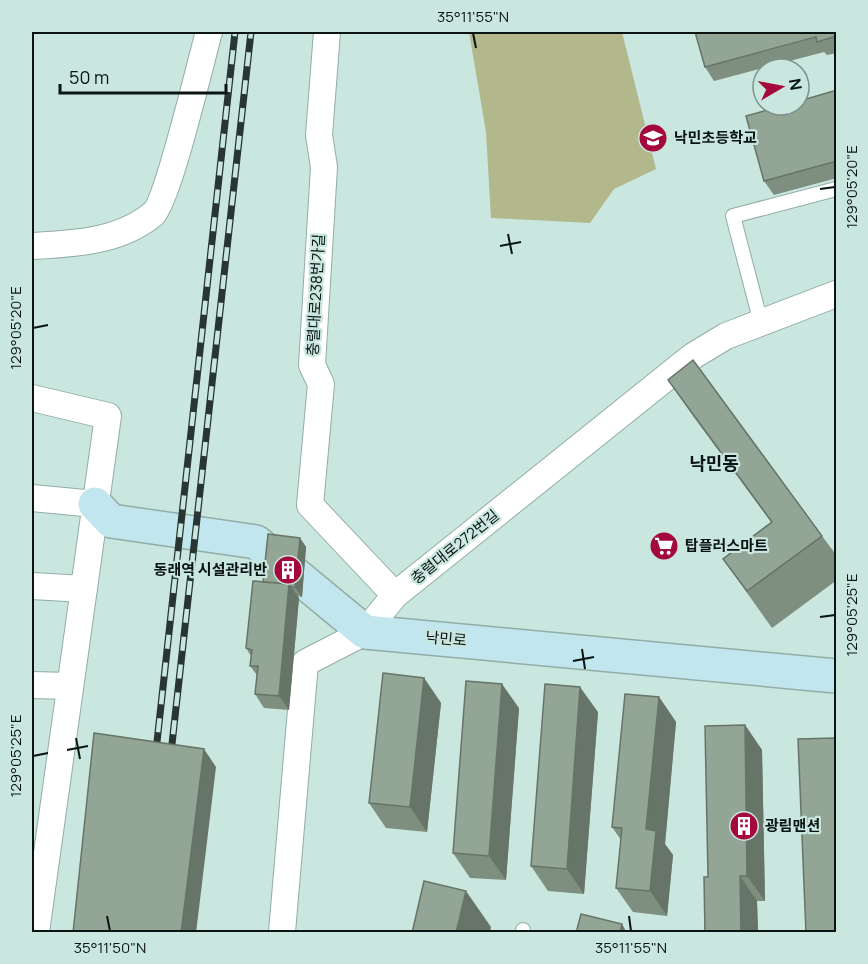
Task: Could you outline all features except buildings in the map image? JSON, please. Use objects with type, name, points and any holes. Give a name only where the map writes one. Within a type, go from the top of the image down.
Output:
[{"type":"main road","points":[[95,504],[111,521],[256,542],[365,632]]},
{"type":"main road","name":"낙민로","points":[[365,632],[837,676]]},
{"type":"street","points":[[32,246],[86,243],[123,231],[154,213],[167,184],[209,32]]},
{"type":"street","name":"충렬대로238번가길","points":[[327,32],[319,135],[324,167],[312,365],[321,384],[310,505],[395,595]]},
{"type":"street","name":"충렬대로272번길","points":[[282,933],[305,663],[365,632],[395,595],[693,356],[726,336],[837,294]]},
{"type":"street","points":[[32,398],[108,416],[36,933]]},
{"type":"street","points":[[32,498],[95,504]]},
{"type":"street","points":[[32,586],[84,589]]},
{"type":"street","points":[[32,685],[70,686]]},
{"type":"lane","points":[[761,323],[733,216],[837,189]]},
{"type":"green space","points":[[469,32],[622,32],[656,169],[614,189],[590,223],[491,218],[486,132]]},
{"type":"railway","points":[[155,760],[235,32]]},
{"type":"railway","points":[[170,762],[251,32]]},
{"type":"place","name":"낙민초등학교","points":[[653,138]]},
{"type":"place","name":"탑플러스마트","points":[[664,546]]},
{"type":"place","name":"동래역 시설관리반","points":[[288,570]]},
{"type":"place","name":"광림맨션","points":[[744,826]]},
{"type":"district","name":"낙민동","points":[[714,464]]}]
